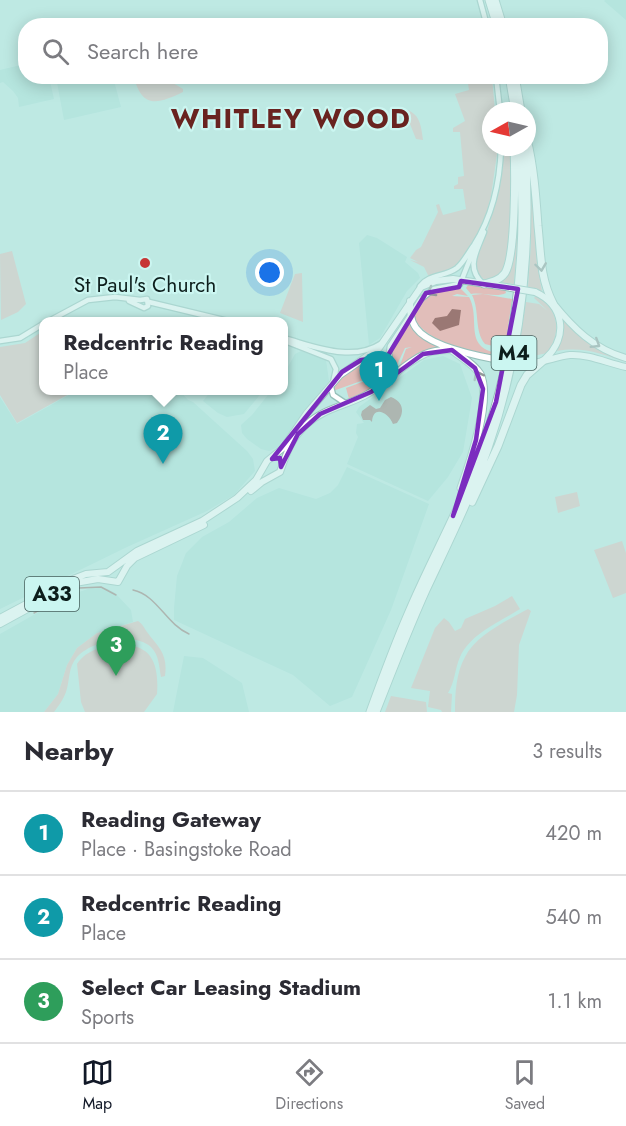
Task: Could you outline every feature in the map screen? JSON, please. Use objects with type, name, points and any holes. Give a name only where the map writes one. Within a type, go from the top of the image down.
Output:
[{"type":"highway","points":[[489,0],[494,18]]},
{"type":"highway","points":[[495,0],[501,18]]},
{"type":"highway","points":[[509,84],[512,102]]},
{"type":"highway","points":[[516,84],[519,102]]},
{"type":"highway","points":[[484,284],[500,278],[507,268],[514,208],[514,156]]},
{"type":"highway","name":"M4","points":[[370,712],[408,615],[469,482],[490,422],[511,339],[520,261],[522,194],[520,156]]},
{"type":"highway","name":"M4","points":[[376,712],[408,631],[488,449],[502,403],[515,350],[523,302],[528,204],[525,156]]},
{"type":"highway","points":[[529,156],[541,271],[544,285],[559,320],[559,334],[553,350],[543,361]]},
{"type":"highway","points":[[452,350],[425,353],[365,396],[320,414],[304,427],[286,452],[280,472],[275,476],[262,482],[215,518],[135,558],[118,582],[109,580],[108,572],[137,551],[188,528],[220,510],[250,486],[267,461],[283,448],[307,413],[342,372],[378,350],[418,290],[436,281],[484,284],[535,292],[553,303],[573,327],[589,340],[607,351],[626,358]]},
{"type":"highway","points":[[411,300],[413,323],[420,332],[452,350],[533,364],[578,355],[594,357],[626,367]]},
{"type":"highway","name":"M4","points":[[452,350],[475,368],[481,378],[483,389],[476,440],[453,516]]},
{"type":"highway","name":"M4","points":[[446,548],[455,536],[489,465],[521,384],[527,375],[543,361]]},
{"type":"highway","points":[[272,459],[278,460],[282,467]]},
{"type":"highway","points":[[264,467],[268,474],[275,476]]},
{"type":"highway","points":[[114,567],[120,569],[122,574]]},
{"type":"highway","name":"A33","points":[[0,618],[70,580],[86,574],[108,572]]},
{"type":"highway","name":"A33","points":[[0,624],[75,583],[90,579],[109,580]]},
{"type":"main road","points":[[480,0],[485,18]]},
{"type":"main road","points":[[497,84],[499,102]]},
{"type":"main road","points":[[484,284],[475,275],[473,266],[499,181],[500,156]]},
{"type":"main road","points":[[418,290],[424,282],[448,273],[459,265],[487,221]]},
{"type":"main road","points":[[390,378],[388,352],[411,314],[426,293],[460,283],[480,242]]},
{"type":"main road","points":[[55,317],[88,300],[103,297],[122,298],[140,303],[146,308],[149,303]]},
{"type":"main road","points":[[140,303],[145,298],[149,303],[166,304],[216,317]]},
{"type":"main road","points":[[0,341],[20,338],[39,326]]},
{"type":"main road","points":[[288,340],[338,352],[366,350],[385,340]]},
{"type":"main road","points":[[288,341],[331,359],[336,369],[332,384],[333,395],[345,403]]},
{"type":"main road","points":[[361,360],[376,357],[389,362]]},
{"type":"highlighted area","points":[[461,281],[518,289],[496,402],[453,516],[476,440],[483,389],[475,368],[452,350],[423,354],[371,392],[320,414],[298,434],[281,467],[280,458],[272,459],[342,372],[361,360],[387,357],[426,293],[459,287]]},
{"type":"shaded area","points":[[605,0],[626,0],[626,20],[604,1]]},
{"type":"shaded area","points":[[18,66],[18,84],[51,84],[54,99],[19,107],[18,98],[13,91],[3,82],[0,83],[0,70]]},
{"type":"shaded area","points":[[57,84],[115,84],[121,107],[64,120]]},
{"type":"shaded area","points":[[136,84],[174,84],[183,89],[183,92],[166,99],[152,101],[146,99]]},
{"type":"shaded area","points":[[468,84],[493,84],[494,102],[482,102],[482,156],[497,156],[491,196],[482,229],[465,257],[454,268],[429,277],[424,267],[410,258],[421,247],[438,212],[436,205],[439,204],[443,215],[466,209],[463,189],[454,189],[454,186],[458,184],[458,177],[464,176],[460,132],[453,132],[453,128],[465,121],[455,94],[469,90]]},
{"type":"shaded area","points":[[404,109],[417,117],[423,140],[416,139]]},
{"type":"shaded area","points":[[502,156],[512,156],[512,230],[506,261],[501,275],[485,280],[477,274],[475,263],[500,187]]},
{"type":"shaded area","points":[[517,180],[518,231],[514,284],[499,282],[507,274]]},
{"type":"shaded area","points":[[531,183],[537,263],[542,291],[528,287]]},
{"type":"shaded area","points":[[367,235],[377,238],[407,257],[405,262],[418,273],[420,278],[407,291],[380,338],[369,345],[359,243]]},
{"type":"shaded area","points":[[12,251],[26,304],[18,312],[1,320],[0,254]]},
{"type":"shaded area","points":[[302,273],[303,322],[280,313],[295,274]]},
{"type":"shaded area","points":[[468,285],[505,290],[506,293],[471,294],[466,288]]},
{"type":"shaded area","points":[[460,288],[468,296],[457,294],[452,296],[469,297],[474,314],[476,338],[480,345],[497,353],[497,356],[461,349],[436,338],[426,332],[413,314],[433,293]]},
{"type":"shaded area","points":[[483,294],[512,299],[505,349],[485,344],[479,333],[472,295]]},
{"type":"shaded area","points":[[536,296],[550,307],[556,322],[552,345],[547,353],[538,355],[518,352],[526,302],[539,304],[548,311],[534,298]]},
{"type":"shaded area","points":[[452,309],[461,310],[459,325],[440,331],[432,323],[435,318],[447,316]]},
{"type":"shaded area","points":[[563,319],[584,339],[626,362],[584,350],[557,351]]},
{"type":"shaded area","points":[[409,321],[414,330],[439,347],[420,352],[399,368],[406,349],[412,347],[405,348],[396,367],[392,354],[393,348]]},
{"type":"shaded area","points":[[39,334],[39,395],[67,395],[17,423],[0,395],[0,347],[25,343]]},
{"type":"shaded area","points":[[301,351],[326,360],[329,381],[278,447],[269,451],[261,449],[242,433],[241,425],[268,395],[288,395],[288,367],[295,354]]},
{"type":"shaded area","points":[[443,356],[460,364],[472,398],[463,452],[448,477],[428,501],[347,464],[358,437],[357,424],[364,423],[356,412],[359,407],[424,360]]},
{"type":"shaded area","points":[[377,359],[386,364],[389,371],[333,391],[340,379],[351,369],[364,362]]},
{"type":"shaded area","points":[[389,372],[372,389],[349,399],[346,388]]},
{"type":"shaded area","points":[[69,395],[184,395],[247,451],[253,459],[255,471],[234,495],[207,511],[0,609],[0,397],[17,424]]},
{"type":"shaded area","points":[[208,395],[260,395],[244,414],[227,417],[203,401]]},
{"type":"shaded area","points":[[391,397],[399,402],[402,408],[397,423],[393,424],[388,416],[381,412],[375,413],[372,422],[363,420],[362,411],[370,405],[376,409],[380,408],[385,400]]},
{"type":"shaded area","points":[[347,467],[429,504],[391,610],[352,697],[330,706],[293,675],[174,620],[174,608],[177,576],[186,553],[202,537],[229,522],[257,498],[279,488],[316,499],[330,493],[338,485]]},
{"type":"shaded area","points":[[577,492],[580,506],[558,513],[555,497]]},
{"type":"shaded area","points":[[622,541],[626,553],[626,593],[613,598],[594,550]]},
{"type":"shaded area","points":[[94,587],[108,589],[115,593],[131,610],[133,622],[97,633],[77,648],[67,665],[58,694],[44,712],[0,712],[0,634],[67,596]]},
{"type":"shaded area","points":[[512,596],[520,609],[471,641],[460,657],[448,693],[452,694],[451,712],[442,712],[428,707],[430,691],[411,688],[435,628],[444,618],[455,631],[461,628],[465,619]]},
{"type":"shaded area","points":[[528,609],[531,611],[519,645],[514,712],[455,712],[458,677],[462,663],[470,649],[492,629]]},
{"type":"shaded area","points":[[138,621],[162,652],[166,668],[165,676],[161,677],[154,650],[144,642],[124,639],[102,643],[92,646],[77,657],[72,665],[62,700],[54,712],[44,712],[58,694],[67,665],[77,648],[97,633]]},
{"type":"shaded area","points":[[121,645],[140,648],[152,659],[157,674],[157,694],[144,712],[85,712],[81,702],[77,664],[96,649]]},
{"type":"shaded area","points":[[184,656],[203,658],[242,683],[249,712],[173,712]]},
{"type":"shaded area","points":[[391,696],[426,702],[427,712],[385,712]]},
{"type":"waterway","points":[[34,613],[79,588],[101,587],[116,595]]},
{"type":"waterway","points":[[133,590],[149,598],[174,624],[189,634]]},
{"type":"place","name":"St Paul's Church","points":[[145,263]]},
{"type":"place","name":"Reading Gateway","points":[[379,401]]},
{"type":"place","name":"Redcentric Reading","points":[[163,464]]},
{"type":"place","name":"Select Car Leasing Stadium","points":[[116,676]]},
{"type":"district","name":"WHITLEY WOOD","points":[[291,119]]}]
